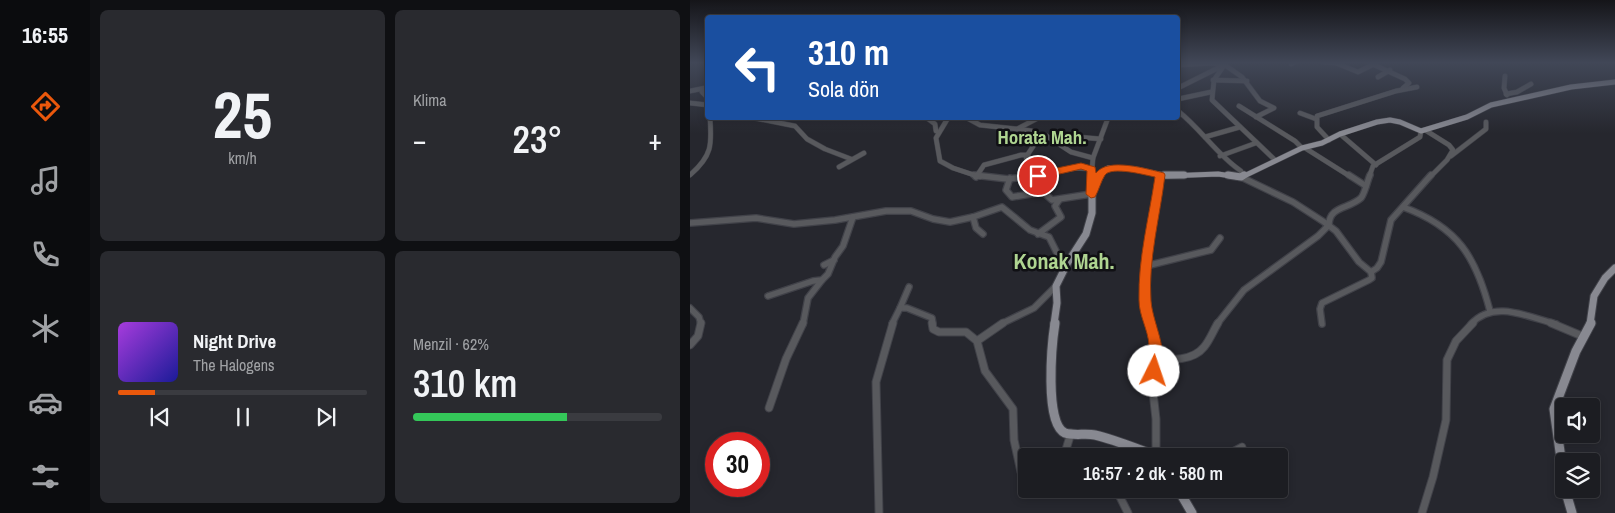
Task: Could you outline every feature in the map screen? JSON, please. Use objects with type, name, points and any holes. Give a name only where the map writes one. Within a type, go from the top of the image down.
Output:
[{"type":"main road","points":[[1091,194],[1102,172],[1108,168],[1135,169],[1160,175],[1218,174],[1241,177],[1275,160],[1340,134],[1390,120],[1423,131],[1467,117],[1490,106],[1580,86]]},
{"type":"main road","points":[[1091,166],[1092,213],[1086,234],[1068,262],[1056,286],[1057,303],[1051,352],[1053,416],[1064,433],[1095,435],[1133,448]]},
{"type":"main road","points":[[1560,453],[1554,409],[1582,336],[1592,320],[1594,296],[1605,278],[1615,268]]},
{"type":"main road","points":[[1183,498],[1192,513]]},
{"type":"main road","points":[[1568,498],[1572,513]]},
{"type":"street","points":[[1212,86],[1212,100],[1275,160]]},
{"type":"street","points":[[1250,86],[1261,102],[1274,108],[1256,117]]},
{"type":"street","points":[[1402,90],[1407,86]]},
{"type":"street","points":[[1504,86],[1510,101]]},
{"type":"street","points":[[1506,94],[1516,92],[1527,86]]},
{"type":"street","points":[[690,91],[705,87]]},
{"type":"street","points":[[1329,140],[1317,127],[1317,116],[1417,87]]},
{"type":"street","points":[[1180,99],[1211,92]]},
{"type":"street","points":[[690,103],[705,105]]},
{"type":"street","points":[[1240,106],[1366,186]]},
{"type":"street","points":[[1180,112],[1187,117],[1220,156],[1241,170],[1241,177],[1257,187],[1279,194],[1329,225],[1359,262],[1371,272],[1372,278],[1369,282],[1358,285],[1322,303],[1320,309],[1322,324]]},
{"type":"street","points":[[1300,113],[1316,119]]},
{"type":"street","points":[[691,173],[699,168],[709,152],[712,142],[710,120]]},
{"type":"street","points":[[764,120],[796,126],[807,139],[825,149],[851,159]]},
{"type":"street","points":[[930,120],[935,124],[935,137],[940,161],[952,170],[976,177],[1010,178],[1091,166],[1107,120]]},
{"type":"street","points":[[936,131],[946,120]]},
{"type":"street","points":[[971,120],[980,125],[1032,131],[1038,135],[1045,135],[1064,149],[1077,155],[1093,158]]},
{"type":"street","points":[[1017,129],[1034,120]]},
{"type":"street","points":[[1371,272],[1375,271],[1381,263],[1386,233],[1394,213],[1403,207],[1451,156],[1486,129],[1486,122]]},
{"type":"street","points":[[1205,137],[1240,127]]},
{"type":"street","points":[[1155,359],[1172,360],[1198,353],[1205,347],[1216,326],[1235,299],[1265,273],[1302,249],[1329,225],[1329,219],[1335,210],[1362,197],[1373,166],[1420,137],[1423,131],[1449,145],[1453,150],[1451,156]]},
{"type":"street","points":[[1340,134],[1376,165]]},
{"type":"street","points":[[1031,176],[1026,157],[1038,139],[1038,135]]},
{"type":"street","points":[[1078,137],[1101,139]]},
{"type":"street","points":[[1220,156],[1256,143]]},
{"type":"street","points":[[839,167],[864,153]]},
{"type":"street","points":[[976,177],[984,165],[1021,154],[1028,155]]},
{"type":"street","points":[[1156,448],[1156,418],[1152,383],[1155,359],[1154,334],[1146,313],[1146,266],[1160,175]]},
{"type":"street","points":[[1010,178],[1006,190],[1012,198]]},
{"type":"street","points":[[690,223],[756,218],[794,224],[886,211],[911,211],[933,219],[950,222],[973,217],[1002,207],[1012,198],[1044,192],[1052,200],[1059,200],[1091,194]]},
{"type":"street","points":[[1038,234],[1061,216],[1056,206],[1059,200]]},
{"type":"street","points":[[1409,200],[1414,211]]},
{"type":"street","points":[[1002,207],[1030,230],[1049,237],[1058,255],[1068,262]]},
{"type":"street","points":[[1403,207],[1414,211],[1458,240],[1483,284],[1490,311]]},
{"type":"street","points":[[769,408],[786,358],[802,327],[808,298],[828,274],[843,246],[853,217]]},
{"type":"street","points":[[973,217],[976,228],[983,234]]},
{"type":"street","points":[[1146,266],[1211,250],[1220,238]]},
{"type":"street","points":[[824,265],[834,260]]},
{"type":"street","points":[[768,296],[822,280]]},
{"type":"street","points":[[977,341],[1008,319],[1034,308],[1056,286]]},
{"type":"street","points":[[879,513],[876,382],[891,326],[909,287]]},
{"type":"street","points":[[690,308],[700,319],[702,329],[698,338],[690,346]]},
{"type":"street","points":[[900,308],[907,308],[932,318],[933,329],[939,332],[966,332],[977,341],[985,370],[1014,409],[1012,426],[1018,462]]},
{"type":"street","points":[[1422,513],[1434,477],[1446,420],[1447,360],[1456,341],[1475,320],[1490,311],[1502,310],[1556,324],[1582,336]]},
{"type":"street","points":[[1066,448],[1071,433]]},
{"type":"street","points":[[1120,498],[1128,513]]},
{"type":"district","name":"Horata Mah.","points":[[1042,137]]},
{"type":"district","name":"Konak Mah.","points":[[1064,261]]},
{"type":"route","points":[[1038,176],[1081,166],[1092,169],[1091,194],[1102,172],[1108,168],[1135,169],[1160,175],[1155,214],[1148,243],[1145,298],[1146,313],[1156,344],[1154,371]]}]
